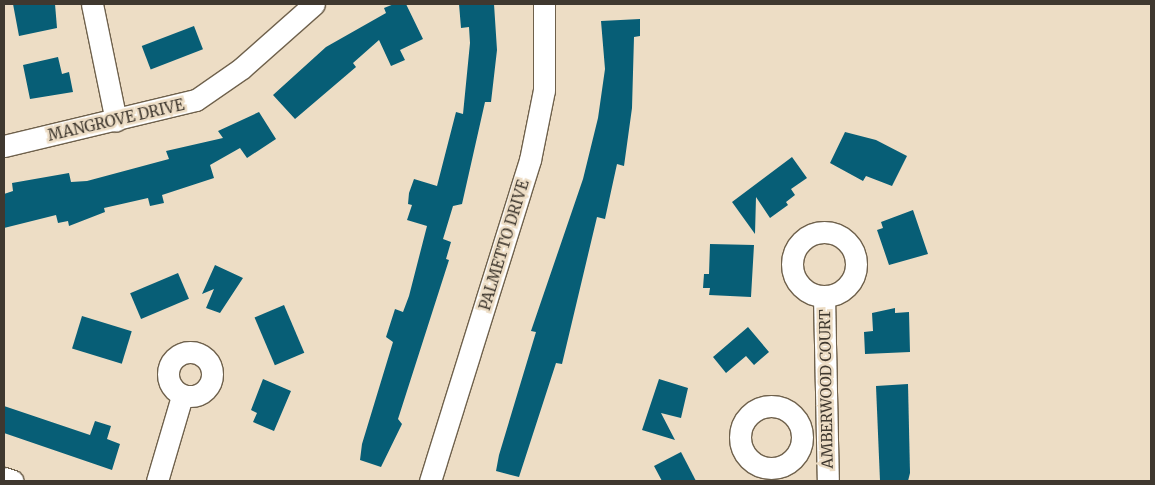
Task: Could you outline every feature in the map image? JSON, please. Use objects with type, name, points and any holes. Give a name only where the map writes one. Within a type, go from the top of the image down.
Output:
[{"type":"street","points":[[92,4],[116,121]]},
{"type":"street","name":"MANGROVE DRIVE","points":[[4,146],[180,107],[214,90],[314,4]]},
{"type":"street","name":"PALMETTO DRIVE","points":[[430,481],[530,160],[546,64],[544,4]]},
{"type":"street","name":"AMBERWOOD COURT","points":[[824,296],[828,481]]},
{"type":"street","points":[[157,481],[182,396]]},
{"type":"street","points":[[802,437],[826,434]]},
{"type":"street","points":[[4,478],[13,481]]},
{"type":"building","points":[[13,4],[55,4],[57,28],[19,36]]},
{"type":"building","points":[[394,4],[406,4],[423,39],[400,50],[405,60],[391,66],[379,40],[353,63],[356,67],[295,119],[273,95],[326,47],[386,13],[384,8]]},
{"type":"building","points":[[459,4],[494,4],[497,50],[491,102],[485,102],[462,204],[453,206],[443,239],[451,242],[446,259],[449,260],[398,419],[402,424],[381,467],[360,460],[362,444],[393,342],[386,337],[395,309],[403,312],[409,296],[427,226],[407,220],[412,205],[408,204],[409,193],[414,179],[437,186],[456,112],[463,114],[470,43],[469,27],[461,28]]},
{"type":"building","points":[[640,19],[640,36],[634,37],[632,108],[624,166],[617,164],[605,219],[597,217],[562,364],[556,363],[519,477],[496,471],[499,455],[536,332],[531,331],[583,179],[598,118],[605,69],[601,21]]},
{"type":"building","points":[[194,26],[203,49],[151,69],[142,46]]},
{"type":"building","points":[[58,57],[62,74],[69,72],[73,92],[30,99],[23,65]]},
{"type":"building","points":[[259,112],[276,139],[247,158],[240,148],[210,165],[214,178],[162,195],[164,203],[150,206],[148,198],[104,208],[105,212],[69,226],[68,221],[58,223],[56,215],[4,228],[4,194],[13,191],[12,183],[69,173],[71,182],[87,181],[169,159],[166,151],[223,138],[218,131]]},
{"type":"building","points":[[845,132],[876,140],[907,156],[892,186],[866,176],[863,181],[830,163]]},
{"type":"building","points":[[792,157],[807,178],[791,189],[795,195],[786,202],[788,205],[770,218],[756,197],[755,234],[732,202]]},
{"type":"building","points":[[913,210],[928,254],[889,265],[877,230],[883,228],[881,222]]},
{"type":"building","points":[[710,244],[754,245],[751,297],[709,295],[710,288],[703,288],[704,274],[709,274]]},
{"type":"building","points":[[215,265],[243,278],[220,313],[206,308],[214,289],[202,294]]},
{"type":"building","points":[[178,273],[189,299],[141,319],[130,293]]},
{"type":"building","points":[[284,305],[304,353],[275,365],[255,318]]},
{"type":"building","points":[[895,308],[895,313],[909,312],[910,352],[865,354],[864,332],[873,331],[872,313]]},
{"type":"building","points":[[82,316],[132,331],[122,364],[72,349]]},
{"type":"building","points":[[748,327],[769,352],[754,365],[746,356],[726,373],[713,357]]},
{"type":"building","points":[[263,379],[291,391],[274,431],[253,422],[257,413],[251,410]]},
{"type":"building","points":[[659,379],[688,388],[681,418],[661,413],[675,440],[642,430]]},
{"type":"building","points":[[908,384],[910,473],[908,481],[880,481],[876,386]]},
{"type":"building","points":[[4,406],[90,435],[95,421],[111,426],[107,439],[120,444],[112,470],[4,433]]},
{"type":"building","points":[[681,452],[696,481],[662,481],[654,466]]}]
